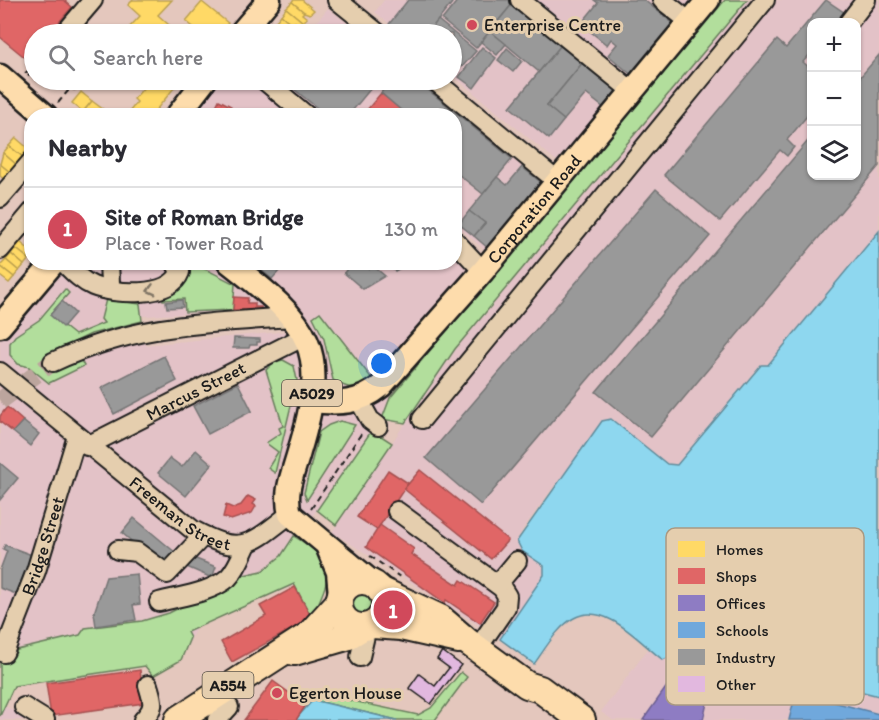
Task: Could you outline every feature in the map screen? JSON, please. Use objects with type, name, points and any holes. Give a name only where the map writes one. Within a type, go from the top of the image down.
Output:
[{"type":"highway","name":"A554","points":[[178,720],[233,682],[281,655],[318,627],[346,587],[355,582],[377,587]]},
{"type":"highway","points":[[367,627],[381,618],[384,609],[377,587]]},
{"type":"highway","points":[[377,587],[440,618],[472,646],[527,685],[540,689],[582,720]]},
{"type":"highway","points":[[339,599],[342,618],[349,624],[438,633],[472,646]]},
{"type":"highway","name":"A554","points":[[281,655],[346,638],[367,627]]},
{"type":"highway","points":[[527,685],[532,697],[564,720]]},
{"type":"main road","points":[[249,24],[269,0]]},
{"type":"main road","name":"Corporation Road","points":[[311,401],[335,404],[359,400],[381,386],[483,271],[708,0]]},
{"type":"main road","points":[[0,76],[49,108]]},
{"type":"main road","points":[[182,108],[193,92]]},
{"type":"main road","points":[[0,326],[47,270]]},
{"type":"main road","points":[[233,270],[250,279]]},
{"type":"main road","name":"A5029","points":[[239,270],[293,317],[312,352],[315,375],[311,401],[287,488],[299,514]]},
{"type":"main road","points":[[299,514],[324,542],[377,587]]},
{"type":"main road","points":[[324,542],[336,563],[339,599]]},
{"type":"street","points":[[73,24],[93,0]]},
{"type":"street","points":[[337,0],[367,24]]},
{"type":"street","points":[[520,0],[632,91]]},
{"type":"street","points":[[662,0],[690,22]]},
{"type":"street","points":[[422,419],[765,0]]},
{"type":"street","points":[[852,18],[866,0]]},
{"type":"street","points":[[276,90],[297,108]]},
{"type":"street","points":[[446,90],[557,181]]},
{"type":"street","points":[[0,198],[24,170]]},
{"type":"street","points":[[0,250],[24,222]]},
{"type":"street","points":[[462,249],[483,271]]},
{"type":"street","points":[[72,270],[83,280],[104,289],[139,293],[154,290],[179,277],[179,270]]},
{"type":"street","points":[[104,289],[110,283],[109,270]]},
{"type":"street","points":[[53,362],[89,345],[152,329],[293,317]]},
{"type":"street","name":"Marcus Street","points":[[82,441],[305,336]]},
{"type":"street","name":"Freeman Street","points":[[0,372],[82,441],[202,536],[232,547],[247,544],[299,514]]},
{"type":"street","points":[[359,400],[374,423]]},
{"type":"street","name":"Bridge Street","points":[[4,643],[36,571],[82,441]]},
{"type":"street","points":[[397,511],[502,588],[508,602],[472,646]]},
{"type":"street","points":[[118,550],[137,552],[167,574],[202,536]]},
{"type":"street","points":[[159,602],[197,593],[228,578],[238,564],[247,544]]},
{"type":"street","points":[[498,584],[517,561]]},
{"type":"street","points":[[360,657],[367,627]]},
{"type":"street","points":[[143,720],[153,711],[154,704],[148,685]]},
{"type":"street","points":[[24,707],[45,720]]},
{"type":"path","points":[[54,108],[68,91],[72,90]]},
{"type":"path","points":[[299,514],[374,423]]},
{"type":"shaded area","points":[[384,0],[509,0],[619,90],[559,163],[462,83],[462,24],[390,24],[375,12]]},
{"type":"shaded area","points":[[533,0],[698,0],[630,82]]},
{"type":"shaded area","points":[[747,0],[879,0],[879,231],[768,365],[760,365],[677,465],[667,465],[611,419],[555,485],[517,540],[523,551],[544,567],[544,575],[500,639],[332,532],[455,349]]},
{"type":"shaded area","points":[[328,8],[348,24],[315,24]]},
{"type":"shaded area","points":[[197,90],[276,90],[298,108],[183,108]]},
{"type":"shaded area","points":[[290,90],[428,90],[450,108],[312,108]]},
{"type":"shaded area","points":[[462,118],[543,184],[487,252],[462,230]]},
{"type":"shaded area","points":[[462,248],[491,279],[391,398],[382,419],[317,510],[295,535],[314,576],[196,628],[181,660],[14,686],[5,706],[29,720],[0,720],[0,326],[48,270],[462,270]],"holes":[[[282,305],[300,330],[146,345],[145,340],[80,359],[83,366],[50,382],[49,354],[91,334],[142,321],[142,316],[261,310]]]},
{"type":"shaded area","points":[[648,649],[663,660],[666,659],[666,705],[864,705],[864,692],[879,696],[879,720],[613,720],[601,712]]},
{"type":"green space","points":[[725,0],[747,0],[455,349],[405,423],[382,419],[390,398]]},
{"type":"green space","points":[[178,270],[206,270],[235,284],[233,310],[185,312],[184,299],[163,300],[162,294]]},
{"type":"green space","points":[[65,289],[69,293],[50,315],[75,335],[104,323],[101,319],[106,299],[140,304],[142,321],[91,334],[49,354],[57,370],[80,359],[84,366],[49,383],[29,367],[18,364],[10,355],[10,343],[15,336],[39,320]]},
{"type":"green space","points":[[320,312],[373,380],[353,388],[333,380],[324,339],[313,317]]},
{"type":"green space","points":[[283,360],[294,366],[297,380],[275,473],[268,468],[278,452],[266,443],[281,433],[279,428],[283,426],[266,370],[274,362]]},
{"type":"green space","points":[[340,421],[355,425],[307,500],[304,493],[319,432]]},
{"type":"green space","points":[[372,430],[392,443],[336,525],[317,510]]},
{"type":"green space","points":[[294,536],[318,554],[327,571],[324,591],[312,618],[294,584],[187,632],[190,638],[181,660],[153,676],[145,666],[14,686],[0,716],[0,659],[14,656],[17,650],[80,635],[85,628],[142,621],[169,613],[244,575],[262,571],[281,556]]},
{"type":"green space","points":[[362,592],[367,593],[373,599],[373,609],[367,615],[362,616],[357,615],[351,609],[350,604],[351,599],[357,593]]},
{"type":"green space","points":[[461,672],[467,677],[435,720],[397,720],[317,701],[320,694],[418,715],[431,708]]},
{"type":"water","points":[[879,231],[879,696],[864,692],[864,528],[666,528],[666,659],[663,660],[622,626],[598,615],[586,614],[568,622],[552,638],[534,664],[500,639],[544,575],[544,566],[522,551],[517,541],[602,421],[611,419],[667,464],[677,465],[761,365],[768,365]]},
{"type":"water","points":[[313,700],[317,701],[397,720],[295,720]]},
{"type":"building: Homes","points":[[133,0],[172,0],[158,15],[168,24],[132,24],[140,16],[128,5]]},
{"type":"building: Homes","points":[[302,0],[314,10],[310,14],[304,12],[292,2]]},
{"type":"building: Homes","points":[[202,2],[228,23],[190,24],[186,21]]},
{"type":"building: Homes","points":[[292,2],[304,12],[302,14],[307,18],[303,22],[286,8]]},
{"type":"building: Homes","points":[[286,8],[303,22],[292,24],[281,15]]},
{"type":"building: Homes","points":[[281,15],[292,24],[280,24],[276,21]]},
{"type":"building: Homes","points":[[142,90],[172,90],[158,108],[132,108],[137,102],[134,99]]},
{"type":"building: Homes","points":[[81,92],[92,101],[86,108],[78,108],[72,103]]},
{"type":"building: Homes","points":[[92,101],[101,108],[86,108]]},
{"type":"building: Homes","points":[[16,138],[24,145],[24,158],[9,146]]},
{"type":"building: Homes","points":[[9,146],[24,158],[18,166],[3,153]]},
{"type":"building: Homes","points":[[3,153],[18,166],[11,173],[0,164]]},
{"type":"building: Homes","points":[[0,164],[11,173],[5,180],[0,176]]},
{"type":"building: Homes","points":[[20,242],[24,245],[24,255],[15,248]]},
{"type":"building: Homes","points":[[15,248],[24,255],[24,265],[11,254]]},
{"type":"building: Homes","points":[[11,254],[24,265],[19,271],[6,260]]},
{"type":"building: Homes","points":[[6,260],[19,271],[14,277],[0,266]]},
{"type":"building: Homes","points":[[0,266],[14,277],[9,283],[0,276]]},
{"type":"building: Shops","points":[[0,0],[64,0],[72,7],[58,24],[24,24],[24,57],[0,37]]},
{"type":"building: Shops","points":[[381,93],[399,108],[369,108]]},
{"type":"building: Shops","points":[[219,100],[231,106],[230,108],[215,108]]},
{"type":"building: Shops","points":[[234,297],[248,298],[247,303],[255,303],[255,307],[261,307],[261,310],[233,310]]},
{"type":"building: Shops","points":[[7,407],[23,421],[13,432],[0,422],[0,416]]},
{"type":"building: Shops","points":[[388,470],[408,483],[377,530],[357,517]]},
{"type":"building: Shops","points":[[420,470],[508,540],[491,559],[404,489]]},
{"type":"building: Shops","points":[[248,496],[256,500],[252,513],[231,520],[223,517],[226,505],[233,508],[241,505]]},
{"type":"building: Shops","points":[[380,525],[414,549],[411,554],[458,585],[461,580],[494,602],[480,623],[446,600],[445,603],[366,547]]},
{"type":"building: Shops","points":[[295,587],[312,618],[232,662],[221,642],[266,616],[260,606]]},
{"type":"building: Shops","points":[[140,670],[144,703],[51,716],[46,683]]},
{"type":"building: Shops","name":"Egerton House","points":[[273,681],[306,705],[296,720],[244,720]]},
{"type":"building: Offices","points":[[666,688],[666,705],[707,705],[703,720],[643,720]]},
{"type":"building: Schools","points":[[793,705],[845,705],[879,714],[879,720],[789,720]]},
{"type":"building: Industry","points":[[408,0],[449,0],[452,3],[435,24],[389,24]]},
{"type":"building: Industry","name":"Enterprise Centre","points":[[458,0],[509,0],[513,3],[476,48],[462,36],[462,24],[447,24],[442,20]]},
{"type":"building: Industry","points":[[594,0],[644,0],[675,25],[634,77],[608,55],[617,44],[611,39],[607,45],[581,24],[598,3]]},
{"type":"building: Industry","points":[[826,0],[845,13],[841,18],[811,18]]},
{"type":"building: Industry","points":[[513,3],[562,44],[539,72],[490,31]]},
{"type":"building: Industry","points":[[807,23],[807,58],[803,62],[807,66],[807,116],[787,140],[794,147],[787,156],[780,150],[720,221],[664,175],[777,40],[786,48]]},
{"type":"building: Industry","points":[[490,31],[506,44],[497,55],[481,42]]},
{"type":"building: Industry","points":[[462,40],[476,51],[462,67]]},
{"type":"building: Industry","points":[[562,44],[584,61],[547,106],[564,120],[549,139],[510,107]]},
{"type":"building: Industry","points":[[482,47],[496,58],[474,88],[462,79],[462,73]]},
{"type":"building: Industry","points":[[507,48],[522,61],[513,72],[498,60]]},
{"type":"building: Industry","points":[[879,55],[879,166],[651,437],[596,392],[807,142],[807,180],[861,180],[861,76]]},
{"type":"building: Industry","points":[[584,61],[619,90],[604,108],[586,94],[564,120],[547,106]]},
{"type":"building: Industry","points":[[295,90],[369,90],[355,108],[317,108]]},
{"type":"building: Industry","points":[[383,90],[428,90],[450,108],[399,108],[381,93]]},
{"type":"building: Industry","points":[[462,118],[512,159],[483,194],[462,177]]},
{"type":"building: Industry","points":[[522,167],[543,184],[489,249],[474,236],[485,223],[469,211],[497,177],[507,185]]},
{"type":"building: Industry","points":[[656,189],[710,236],[481,505],[426,458]]},
{"type":"building: Industry","points":[[469,211],[485,223],[474,236],[462,226],[462,220]]},
{"type":"building: Industry","points":[[261,270],[280,270],[272,279]]},
{"type":"building: Industry","points":[[346,270],[378,270],[385,276],[363,289],[344,273]]},
{"type":"building: Industry","points":[[182,300],[183,307],[167,308],[166,302]]},
{"type":"building: Industry","points":[[62,301],[75,313],[63,327],[50,315]]},
{"type":"building: Industry","points":[[234,338],[260,339],[260,342],[257,342],[257,345],[250,345],[249,348],[233,348]]},
{"type":"building: Industry","points":[[164,356],[177,381],[114,414],[101,388]]},
{"type":"building: Industry","points":[[238,383],[252,411],[208,434],[193,406]]},
{"type":"building: Industry","points":[[23,421],[39,434],[30,446],[13,432]]},
{"type":"building: Industry","points":[[196,450],[212,464],[186,496],[158,473],[170,458],[182,467]]},
{"type":"building: Industry","points":[[0,463],[18,478],[0,500]]},
{"type":"building: Industry","points":[[134,518],[176,553],[163,568],[122,533]]},
{"type":"building: Industry","points":[[5,545],[32,555],[27,569],[32,571],[25,590],[19,588],[16,594],[0,588],[0,570],[7,551],[3,549]]},
{"type":"building: Industry","points":[[191,557],[216,567],[212,578],[187,567]]},
{"type":"building: Industry","points":[[137,574],[140,604],[133,605],[136,620],[96,626],[94,613],[106,577]]},
{"type":"building: Other","points":[[442,651],[461,665],[431,704],[409,688],[419,674],[435,686],[449,668],[437,659]]},
{"type":"tunnel","points":[[0,401],[53,362]]},
{"type":"place","name":"Enterprise Centre","points":[[472,25]]},
{"type":"place","name":"Site of Roman Bridge","points":[[393,610]]},
{"type":"place","name":"Egerton House","points":[[277,693]]}]
